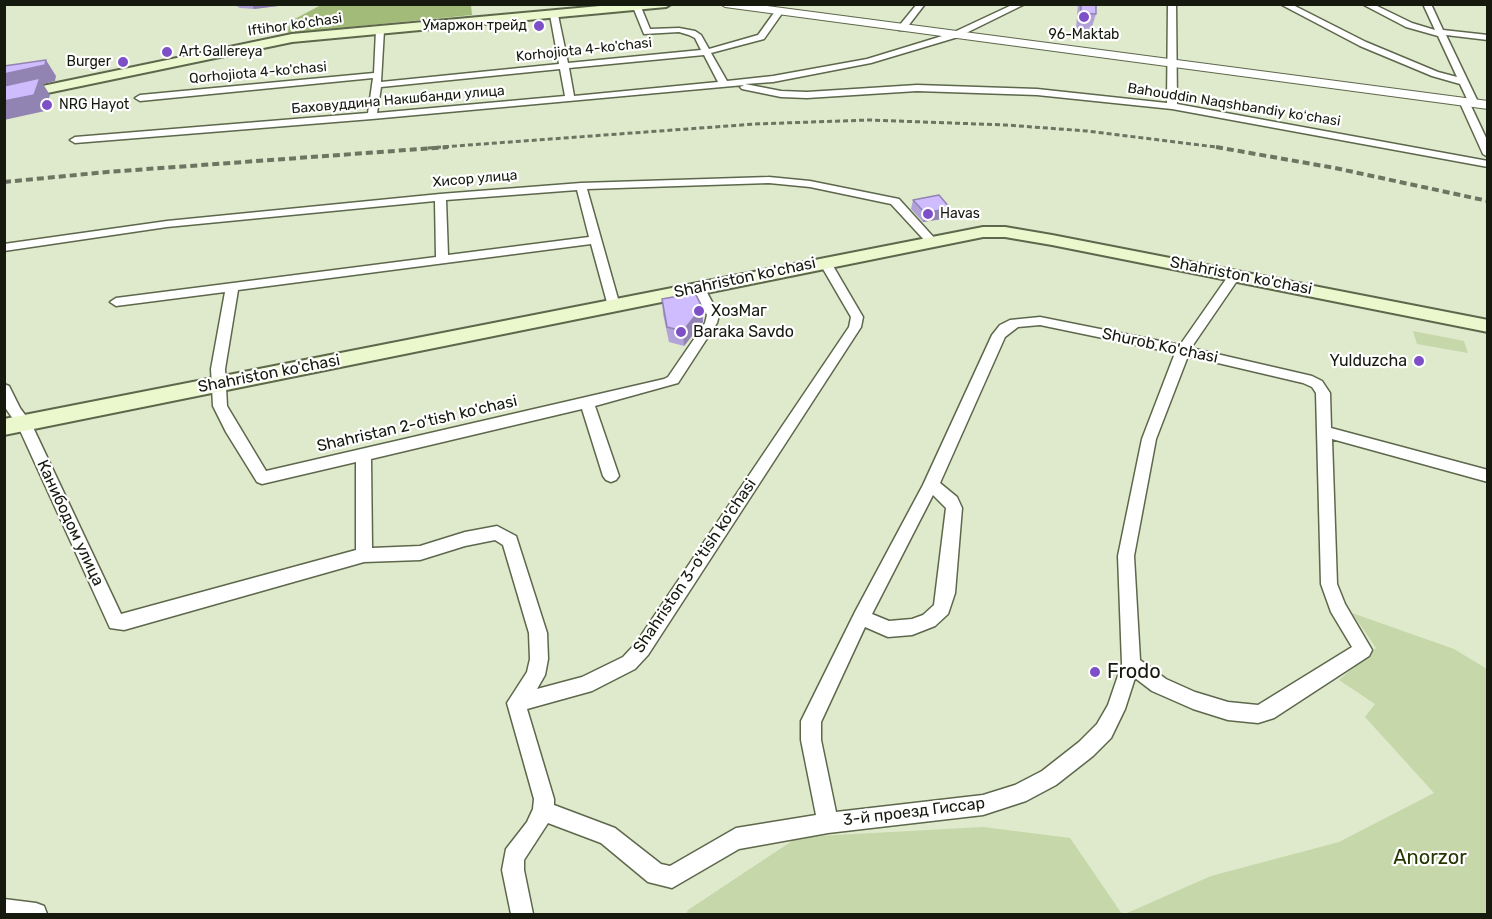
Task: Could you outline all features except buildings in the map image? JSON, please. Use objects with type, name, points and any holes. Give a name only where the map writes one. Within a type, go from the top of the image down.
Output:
[{"type":"main road","name":"Iftihor ko'chasi","points":[[4,99],[284,39],[666,4]]},
{"type":"main road","name":"Shahriston ko'chasi","points":[[14,425],[976,232],[1005,232],[1488,326]]},
{"type":"street","points":[[725,4],[1488,105]]},
{"type":"street","points":[[902,28],[921,4]]},
{"type":"street","points":[[637,7],[647,32],[687,31],[698,37],[724,84],[824,71],[868,61],[955,35],[1021,4]]},
{"type":"street","points":[[1172,4],[1172,106]]},
{"type":"street","points":[[1284,4],[1364,44],[1435,74],[1464,82]]},
{"type":"street","points":[[1366,4],[1409,25],[1441,34],[1488,38]]},
{"type":"street","points":[[1427,4],[1464,82],[1488,154]]},
{"type":"street","name":"Korhojiota 4-ko'chasi","points":[[378,80],[564,66],[706,52],[761,37],[783,10]]},
{"type":"street","points":[[554,15],[570,98]]},
{"type":"street","points":[[372,116],[378,80],[380,30]]},
{"type":"street","name":"Qorhojiota 4-ko'chasi","points":[[140,98],[378,80]]},
{"type":"street","name":"Баховуддина Накшбанди улица","points":[[75,140],[724,84]]},
{"type":"street","name":"Bahouddin Naqshbandiy koʻchasi","points":[[724,84],[781,94],[807,95],[917,88],[1037,92],[1172,106],[1488,164]]},
{"type":"street","name":"Хисор улица","points":[[4,248],[138,227],[440,197],[581,186],[769,180],[810,184],[895,201],[931,241]]},
{"type":"street","points":[[581,186],[614,306]]},
{"type":"street","points":[[440,197],[442,259]]},
{"type":"street","points":[[116,302],[594,240]]},
{"type":"street","name":"Shahriston 3-o'tish ko'chasi","points":[[516,703],[585,684],[628,663],[642,649],[855,327],[857,316],[825,262]]},
{"type":"street","name":"3-й проезд Гиссар","points":[[543,812],[608,835],[656,874],[664,877],[681,874],[736,839],[828,823],[983,806],[1019,794],[1058,771],[1086,750],[1104,731],[1116,710],[1131,664],[1126,556],[1149,439],[1184,350],[1235,275]]},
{"type":"street","name":"Shahristan 2-o'tish ko'chasi","points":[[232,287],[218,369],[220,406],[233,432],[262,478],[668,383],[673,380],[711,323],[713,315],[699,288]]},
{"type":"street","name":"Shurob Ko'chasi","points":[[828,823],[811,740],[811,720],[861,617],[931,485],[999,335],[1005,328],[1016,323],[1040,321],[1184,350],[1313,381],[1323,393],[1329,584],[1337,607],[1363,650],[1267,712],[1258,714],[1228,711],[1193,700],[1159,685],[1131,664]]},
{"type":"street","name":"Канибодом улица","points":[[4,388],[14,411],[14,425],[116,622],[124,622],[364,555]]},
{"type":"street","points":[[587,403],[611,476]]},
{"type":"street","points":[[1325,432],[1488,476]]},
{"type":"street","points":[[363,456],[364,555],[420,553],[465,539],[497,533],[510,541],[538,633],[539,659],[536,675],[516,703],[544,799],[543,812],[514,857],[513,870],[522,915]]},
{"type":"street","points":[[861,617],[888,629],[912,627],[930,621],[942,609],[946,593],[954,508],[951,501],[931,485]]},
{"type":"street","points":[[4,910],[36,915]]},
{"type":"green space","points":[[321,5],[471,5],[472,15],[288,33],[289,22]]},
{"type":"green space","points":[[1413,331],[1464,341],[1468,353],[1417,344]]},
{"type":"green space","name":"Anorzor","points":[[1352,613],[1454,649],[1487,669],[1487,914],[1125,914],[1211,876],[1339,842],[1434,793],[1365,717],[1375,704],[1339,680],[1376,648]]},
{"type":"green space","points":[[983,827],[1070,838],[1122,914],[686,914],[688,910],[795,839]]},
{"type":"railway","points":[[428,148],[755,124],[869,120],[1006,125],[1087,131],[1216,147]]},
{"type":"railway","points":[[4,182],[107,172],[448,147]]},
{"type":"railway","points":[[1216,147],[1224,148]]},
{"type":"railway","points":[[1216,147],[1335,168],[1488,201]]},
{"type":"place","name":"96-Maktab","points":[[1084,17]]},
{"type":"place","name":"Умаржон трейд","points":[[539,26]]},
{"type":"place","name":"Art Gallereya","points":[[167,52]]},
{"type":"place","name":"Burger","points":[[123,62]]},
{"type":"place","name":"NRG Hayot","points":[[47,105]]},
{"type":"place","name":"Havas","points":[[928,214]]},
{"type":"place","name":"ХозМаг","points":[[699,311]]},
{"type":"place","name":"Baraka Savdo","points":[[681,332]]},
{"type":"place","name":"Yulduzcha","points":[[1419,361]]},
{"type":"place","name":"Frodo","points":[[1095,672]]}]
